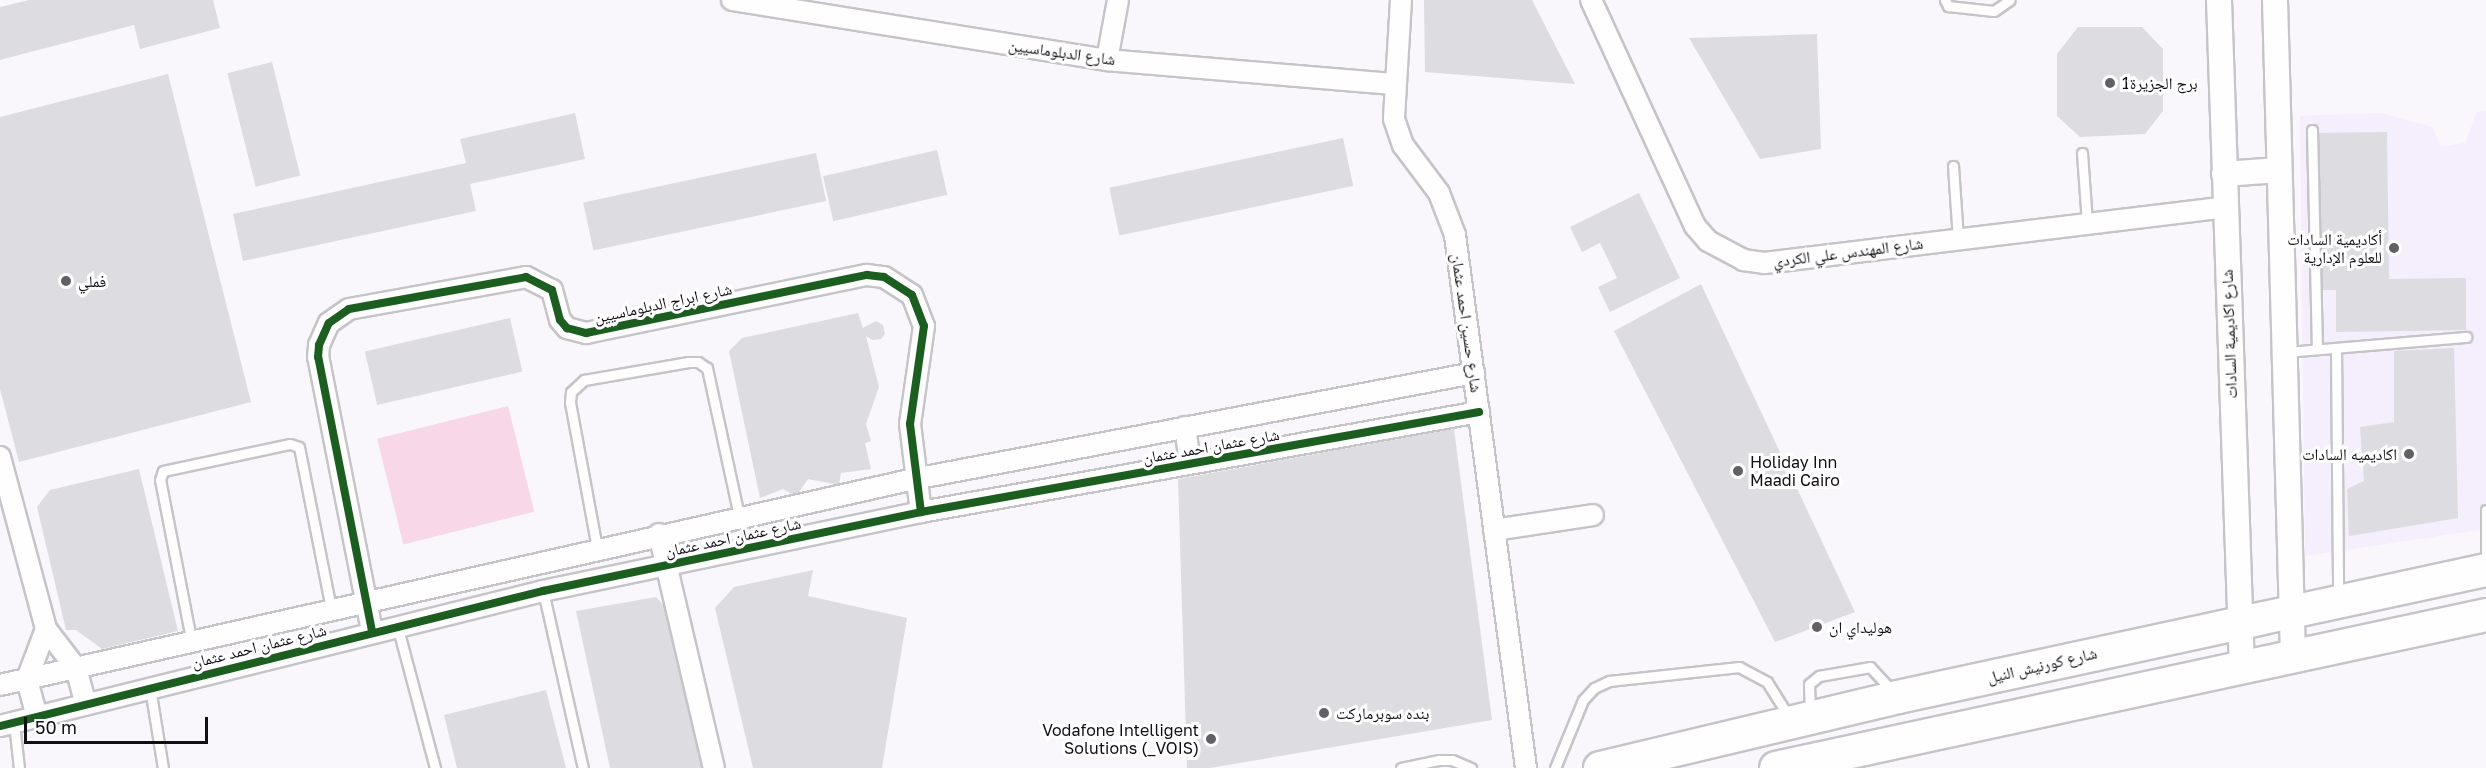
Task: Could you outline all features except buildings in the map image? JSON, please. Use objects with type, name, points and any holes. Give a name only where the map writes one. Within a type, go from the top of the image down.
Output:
[{"type":"highway","name":"شارع كورنيش النيل","points":[[1600,768],[1898,697],[2486,570]]},
{"type":"highway","points":[[1776,768],[2486,615]]},
{"type":"street","name":"شارع الدبلوماسيين","points":[[732,0],[1107,60],[1395,84]]},
{"type":"street","points":[[1107,60],[1118,0]]},
{"type":"street","name":"شارع حسين احمد عثمان","points":[[1401,0],[1395,84],[1398,133],[1438,193],[1455,235],[1526,768]]},
{"type":"street","name":"شارع المهندس علي الكردي","points":[[1591,0],[1690,217],[1708,241],[1725,253],[1764,263],[2225,207]]},
{"type":"street","name":"شارع اكاديمية السادات","points":[[2219,0],[2238,622],[2242,668]]},
{"type":"street","points":[[2275,0],[2293,657]]},
{"type":"street","points":[[2224,174],[2279,170]]},
{"type":"street","name":"شارع ابراج الدبلوماسيين","points":[[372,631],[318,357],[321,339],[329,323],[349,309],[526,277],[552,290],[560,320],[567,328],[586,333],[867,275],[884,277],[912,295],[924,326],[910,424],[914,479],[921,512]]},
{"type":"street","name":"شارع عثمان احمد عثمان","points":[[0,685],[191,639],[914,479],[1474,374]]},
{"type":"street","name":"شارع عثمان احمد عثمان","points":[[7,724],[372,631],[543,591],[921,512],[1479,412]]},
{"type":"street","points":[[1185,427],[1190,463]]},
{"type":"street","points":[[0,457],[46,629],[76,668],[86,705]]},
{"type":"street","points":[[1494,530],[1593,515]]},
{"type":"street","points":[[659,534],[714,768]]},
{"type":"street","points":[[37,717],[27,679],[46,629]]},
{"type":"lane","points":[[1945,0],[1948,6],[1994,11],[2010,0]]},
{"type":"lane","points":[[2312,130],[2317,349]]},
{"type":"lane","points":[[2082,153],[2087,224]]},
{"type":"lane","points":[[1953,166],[1958,239]]},
{"type":"lane","points":[[2283,352],[2466,337]]},
{"type":"lane","points":[[2336,348],[2338,601]]},
{"type":"lane","points":[[597,548],[570,402],[571,392],[584,380],[688,362],[698,362],[707,368],[739,516]]},
{"type":"lane","points":[[191,639],[160,480],[161,472],[168,470],[290,444],[299,447],[331,609]]},
{"type":"lane","points":[[2486,510],[2486,570]]},
{"type":"lane","points":[[543,591],[583,768]]},
{"type":"lane","points":[[397,625],[435,768]]},
{"type":"lane","points":[[1556,768],[1583,700],[1594,688],[1609,681],[1739,667],[1767,682],[1802,721]]},
{"type":"lane","points":[[150,688],[163,768]]},
{"type":"lane","points":[[7,724],[19,768]]},
{"type":"lane","points":[[1401,768],[1452,760],[1471,768]]},
{"type":"shaded area","name":"أكاديمية السادات للعلوم الإدارية","points":[[2486,111],[2486,529],[2305,556],[2300,116],[2381,113],[2432,127],[2441,146],[2465,143],[2477,112]]},
{"type":"shaded area","points":[[508,406],[534,512],[403,544],[377,439]]},
{"type":"cycle path","points":[[372,631],[318,357],[319,345],[329,323],[349,309],[526,277],[552,290],[560,320],[567,328],[586,333],[867,275],[884,277],[912,295],[924,326],[910,424],[921,512]]},
{"type":"cycle path","points":[[0,726],[543,591],[921,512],[1479,412]]},
{"type":"place","name":"برج الجزيرة1","points":[[2110,83]]},
{"type":"place","name":"أكاديمية السادات للعلوم الإدارية","points":[[2394,248]]},
{"type":"place","name":"فملي","points":[[66,281]]},
{"type":"place","name":"اكاديميه السادات","points":[[2409,454]]},
{"type":"place","name":"Holiday Inn Maadi Cairo","points":[[1738,471]]},
{"type":"place","name":"هوليداي ان","points":[[1817,627]]},
{"type":"place","name":"بنده سوبرماركت","points":[[1324,713]]},
{"type":"place","name":"Vodafone Intelligent Solutions (_VOIS)","points":[[1211,739]]}]
